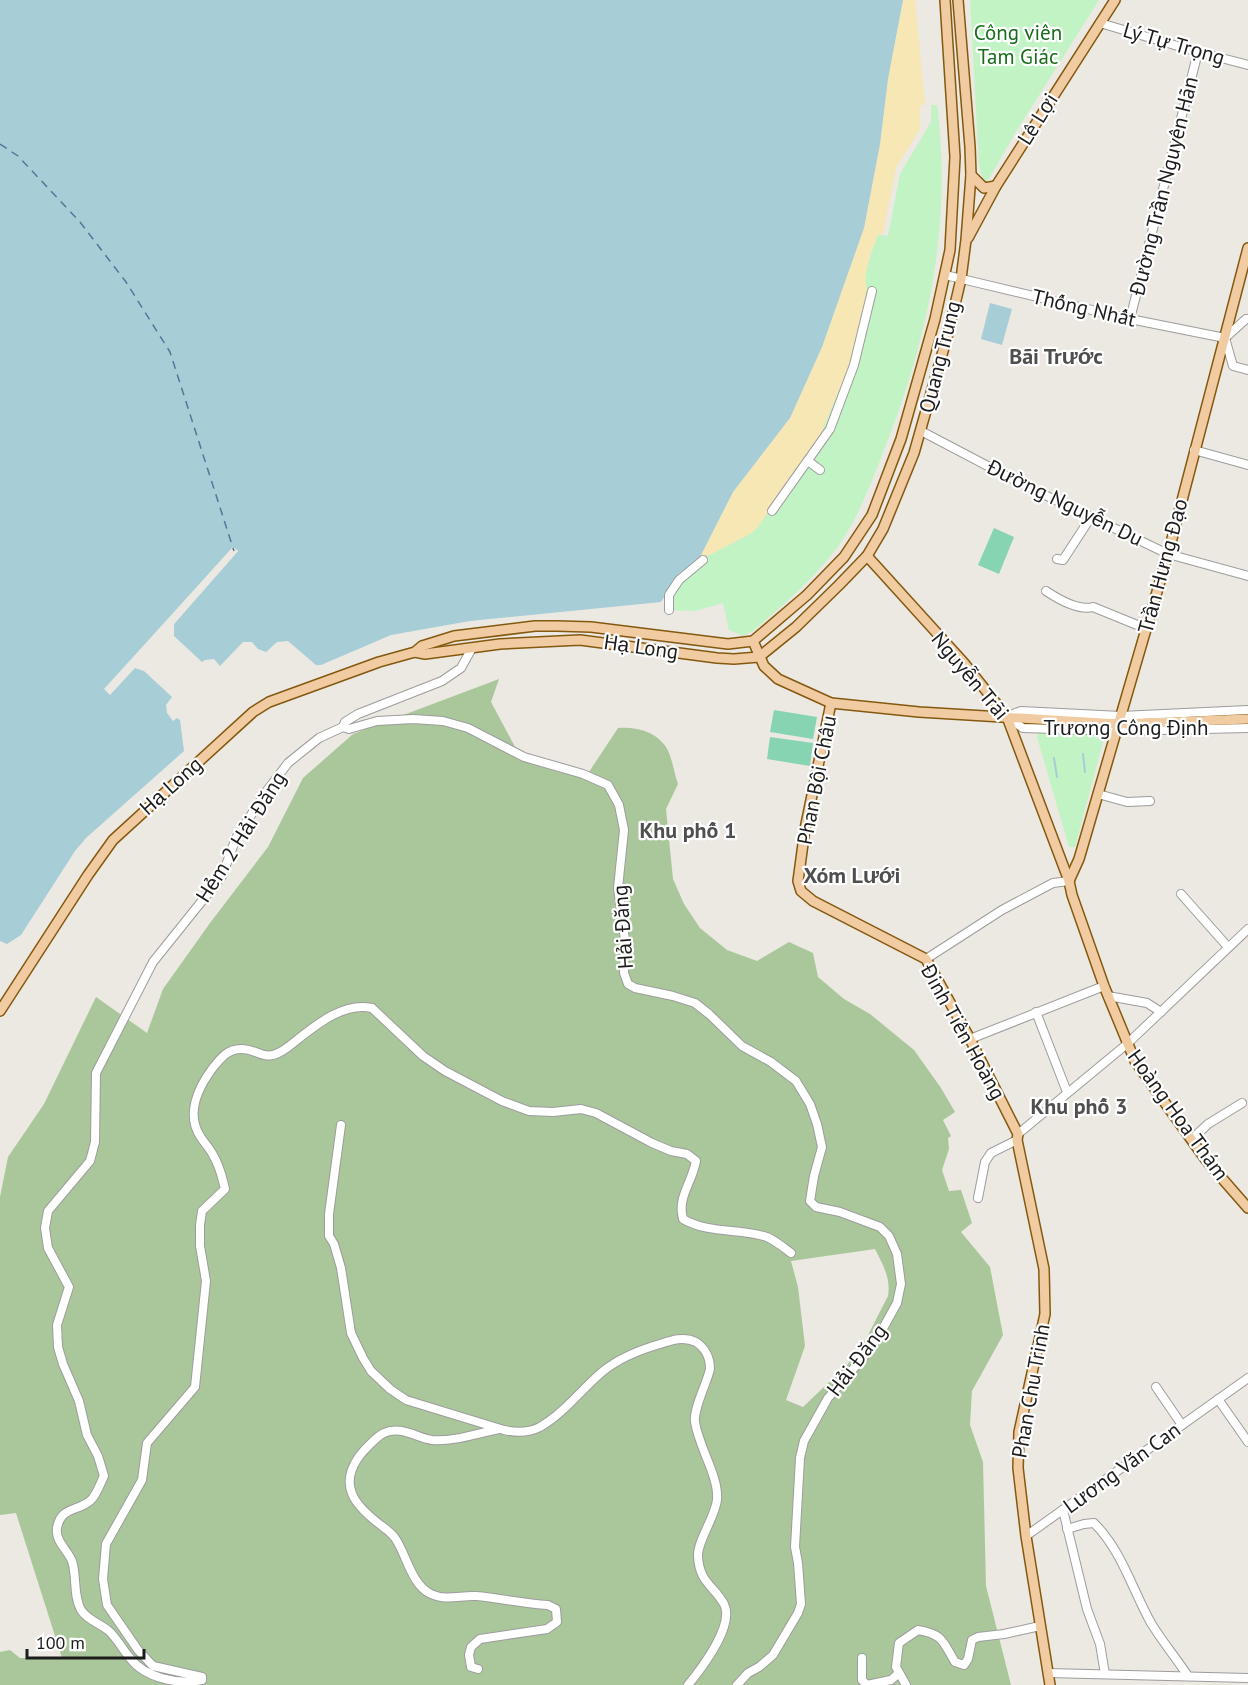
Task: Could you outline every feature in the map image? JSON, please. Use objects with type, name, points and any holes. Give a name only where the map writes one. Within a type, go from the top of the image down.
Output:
[{"type":"main road","name":"Quang Trung","points":[[753,641],[807,595],[844,557],[872,515],[901,439],[935,319],[950,250],[955,157],[945,0]]},
{"type":"main road","name":"Quang Trung","points":[[759,657],[819,606],[867,556],[888,517],[921,431],[961,279],[966,240],[971,175],[958,0]]},
{"type":"main road","name":"Lê Lợi","points":[[966,240],[996,186],[1115,0]]},
{"type":"main road","points":[[971,175],[984,188],[996,186]]},
{"type":"main road","name":"Trần Hưng Đạo","points":[[1069,881],[1079,859],[1147,629],[1248,248]]},
{"type":"main road","name":"Nguyễn Trãi","points":[[867,556],[964,663],[1007,717],[1069,881]]},
{"type":"main road","name":"Hạ Long","points":[[0,1011],[108,845],[254,712],[269,702],[312,685],[415,652],[422,646],[454,636],[535,626],[579,627],[728,644],[753,641]]},
{"type":"main road","points":[[579,627],[580,640]]},
{"type":"main road","points":[[471,634],[472,648]]},
{"type":"main road","name":"Hạ Long","points":[[415,652],[425,654],[500,644],[580,640],[717,658],[759,657]]},
{"type":"main road","name":"Trương Công Định","points":[[753,641],[764,666],[778,679],[831,703],[919,712],[1118,723],[1242,721]]},
{"type":"main road","name":"Phan Bội Châu","points":[[801,891],[798,881],[805,828],[831,703]]},
{"type":"main road","name":"Hoàng Hoa Thám","points":[[1069,881],[1104,986],[1135,1061],[1206,1160],[1248,1208]]},
{"type":"main road","name":"Đinh Tiên Hoàng","points":[[801,891],[813,901],[926,959],[970,1039],[1018,1137]]},
{"type":"main road","name":"Phan Chu Trinh","points":[[1018,1137],[1044,1269],[1045,1289],[1044,1322],[1023,1416],[1018,1448],[1018,1468],[1026,1536],[1050,1685]]},
{"type":"street","name":"Lý Tự Trọng","points":[[1100,23],[1248,65]]},
{"type":"street","name":"Đường Trần Nguyên Hãn","points":[[1130,319],[1198,52]]},
{"type":"street","name":"Thống Nhất","points":[[945,275],[1130,319],[1225,338]]},
{"type":"street","points":[[772,511],[830,429],[854,365],[872,291]]},
{"type":"street","points":[[1248,319],[1225,338],[1233,366],[1248,370]]},
{"type":"street","name":"Đường Nguyễn Du","points":[[921,431],[1168,554],[1248,576]]},
{"type":"street","points":[[1194,450],[1248,465]]},
{"type":"street","points":[[808,461],[820,470]]},
{"type":"street","points":[[1057,559],[1063,560],[1092,517]]},
{"type":"street","points":[[669,610],[669,595],[679,580],[703,560]]},
{"type":"street","points":[[1046,591],[1066,602],[1085,609],[1093,608],[1147,629]]},
{"type":"street","points":[[343,728],[345,722],[358,714],[442,681],[461,668],[472,648]]},
{"type":"street","name":"Trương Công Định","points":[[1242,721],[1248,710]]},
{"type":"street","name":"Hải Đăng","points":[[343,728],[349,729],[377,721],[413,719],[443,721],[468,728],[524,757],[583,774],[608,785],[619,805],[624,831],[618,888],[626,940],[624,972],[628,984],[635,988],[673,996],[695,1004],[709,1014],[742,1046],[791,1076],[810,1104],[822,1147],[810,1201],[816,1207],[840,1212],[880,1227],[889,1236],[897,1254],[901,1284],[894,1310],[868,1352],[828,1398],[801,1449],[795,1547],[800,1595],[798,1613],[773,1655],[748,1673],[737,1685]]},
{"type":"street","name":"Hẻm 2 Hải Đăng","points":[[343,728],[319,738],[288,763],[236,838],[222,876],[153,962],[96,1073],[94,1142],[90,1161],[48,1211],[45,1228],[48,1248],[69,1287],[57,1325],[58,1347],[79,1401],[87,1435],[98,1456],[104,1476],[90,1501],[59,1518],[58,1538],[71,1559],[81,1611],[91,1620],[109,1630],[131,1661],[144,1671],[183,1682],[199,1681],[202,1677],[153,1666],[138,1650],[107,1605],[103,1579],[106,1544],[142,1480],[147,1443],[195,1387],[206,1281],[200,1246],[202,1211],[225,1189],[221,1172],[213,1155],[199,1134],[194,1101],[208,1074],[224,1054],[241,1049],[263,1055],[277,1054],[325,1018],[363,1006],[372,1008],[423,1056],[445,1071],[502,1101],[530,1111],[553,1112],[581,1108],[610,1119],[652,1143],[687,1154],[696,1161],[694,1174],[680,1207],[683,1220],[695,1226],[768,1238],[791,1253]]},
{"type":"street","points":[[1098,794],[1127,802],[1150,801]]},
{"type":"street","points":[[926,959],[1002,910],[1053,883],[1069,881]]},
{"type":"street","points":[[1181,894],[1228,947]]},
{"type":"street","points":[[978,1198],[985,1162],[991,1154],[1018,1137],[1067,1092],[1127,1044],[1248,929]]},
{"type":"street","points":[[970,1039],[1104,986]]},
{"type":"street","points":[[1108,996],[1147,1003],[1161,1012]]},
{"type":"street","points":[[1036,1012],[1067,1092]]},
{"type":"street","points":[[1192,1139],[1208,1124],[1242,1103]]},
{"type":"street","points":[[341,1125],[329,1214],[329,1236],[341,1268],[351,1333],[371,1371],[406,1400],[501,1429],[517,1433],[530,1431],[541,1426],[569,1405],[603,1372],[626,1356],[681,1339],[689,1339],[704,1348],[710,1362],[710,1369],[694,1420],[700,1446],[714,1476],[717,1493],[714,1511],[698,1554],[704,1577],[725,1607],[724,1623],[716,1644],[688,1685]]},
{"type":"street","name":"Lương Văn Can","points":[[1026,1536],[1248,1378]]},
{"type":"street","points":[[1156,1387],[1182,1425]]},
{"type":"street","points":[[1218,1399],[1248,1442]]},
{"type":"street","points":[[478,1669],[471,1667],[469,1655],[471,1647],[480,1639],[547,1629],[557,1622],[555,1609],[548,1605],[475,1596],[444,1598],[430,1594],[420,1586],[395,1538],[367,1514],[357,1502],[350,1488],[349,1475],[361,1454],[384,1433],[398,1431],[430,1440],[447,1440],[501,1429]]},
{"type":"street","points":[[1063,1510],[1087,1609],[1100,1644],[1105,1674]]},
{"type":"street","points":[[1067,1529],[1094,1523],[1101,1531],[1119,1556],[1151,1622],[1188,1676]]},
{"type":"street","points":[[906,1685],[896,1666],[899,1643],[918,1630],[933,1632],[945,1643],[955,1662],[964,1665],[968,1659],[972,1640],[1040,1626]]},
{"type":"street","points":[[862,1658],[862,1680],[867,1685],[891,1680],[899,1673]]},
{"type":"street","points":[[1048,1673],[1248,1678]]},
{"type":"green space","name":"Công viên Tam Giác","points":[[970,0],[1099,0],[987,182],[983,180],[979,165]]},
{"type":"green space","points":[[931,105],[937,105],[941,150],[938,239],[932,283],[912,370],[898,413],[858,512],[839,545],[820,569],[753,631],[743,636],[729,630],[723,603],[695,611],[670,610],[670,599],[698,561],[750,534],[757,528],[820,436],[852,359],[868,291],[865,278],[871,255],[878,235],[888,236],[900,174],[931,122]]},
{"type":"green space","points":[[994,528],[1014,537],[999,574],[978,565]]},
{"type":"green space","points":[[499,679],[491,702],[522,760],[585,778],[618,728],[638,729],[656,737],[668,751],[678,784],[666,809],[673,879],[684,904],[700,928],[727,950],[757,961],[789,942],[813,953],[818,977],[844,999],[870,1014],[914,1050],[941,1088],[955,1112],[943,1120],[951,1136],[948,1138],[949,1149],[942,1170],[949,1191],[961,1190],[972,1223],[961,1232],[990,1267],[1003,1335],[972,1391],[970,1425],[983,1462],[986,1586],[1011,1685],[0,1685],[0,1652],[10,1650],[20,1658],[62,1658],[16,1513],[0,1515],[0,1197],[8,1157],[44,1104],[96,997],[147,1033],[163,989],[268,847],[303,778],[353,734]],"holes":[[[875,1249],[887,1277],[889,1289],[888,1296],[867,1337],[847,1365],[803,1407],[786,1400],[805,1346],[798,1287],[791,1261]]]},
{"type":"green space","points":[[774,710],[817,717],[813,739],[770,732]]},
{"type":"green space","points":[[1039,731],[1095,736],[1103,742],[1075,847],[1069,847],[1037,737]]},
{"type":"green space","points":[[770,737],[813,743],[810,766],[767,759]]},
{"type":"sand","points":[[903,0],[915,0],[925,104],[920,106],[920,129],[896,168],[883,233],[878,235],[868,263],[866,285],[868,291],[852,359],[820,436],[757,528],[750,534],[698,561],[733,492],[790,418],[822,347],[864,228]]},
{"type":"water","points":[[0,0],[903,0],[864,228],[822,347],[790,418],[733,492],[698,561],[679,573],[661,602],[470,621],[391,635],[321,665],[316,665],[288,641],[277,642],[266,652],[258,649],[252,642],[243,642],[220,666],[214,659],[202,662],[174,636],[173,625],[238,551],[233,547],[104,689],[110,695],[135,668],[144,671],[172,697],[166,705],[167,713],[173,721],[177,718],[180,720],[184,751],[86,838],[75,851],[21,935],[7,944],[0,941]]},
{"type":"water","points":[[990,303],[1012,309],[1002,345],[981,339]]},
{"type":"pier","points":[[233,547],[238,551],[174,624],[174,636],[171,633],[171,623],[234,551],[165,628],[162,626]]},
{"type":"waterway","points":[[1083,754],[1085,772]]},
{"type":"waterway","points":[[1054,758],[1057,777]]},
{"type":"ferry route","points":[[0,144],[18,156],[80,222],[126,282],[170,352],[234,551]]},
{"type":"district","name":"Bãi Trước","points":[[1056,356]]},
{"type":"district","name":"Khu phố 1","points":[[688,830]]},
{"type":"district","name":"Xóm Lưới","points":[[852,875]]},
{"type":"district","name":"Khu phố 3","points":[[1079,1106]]}]
